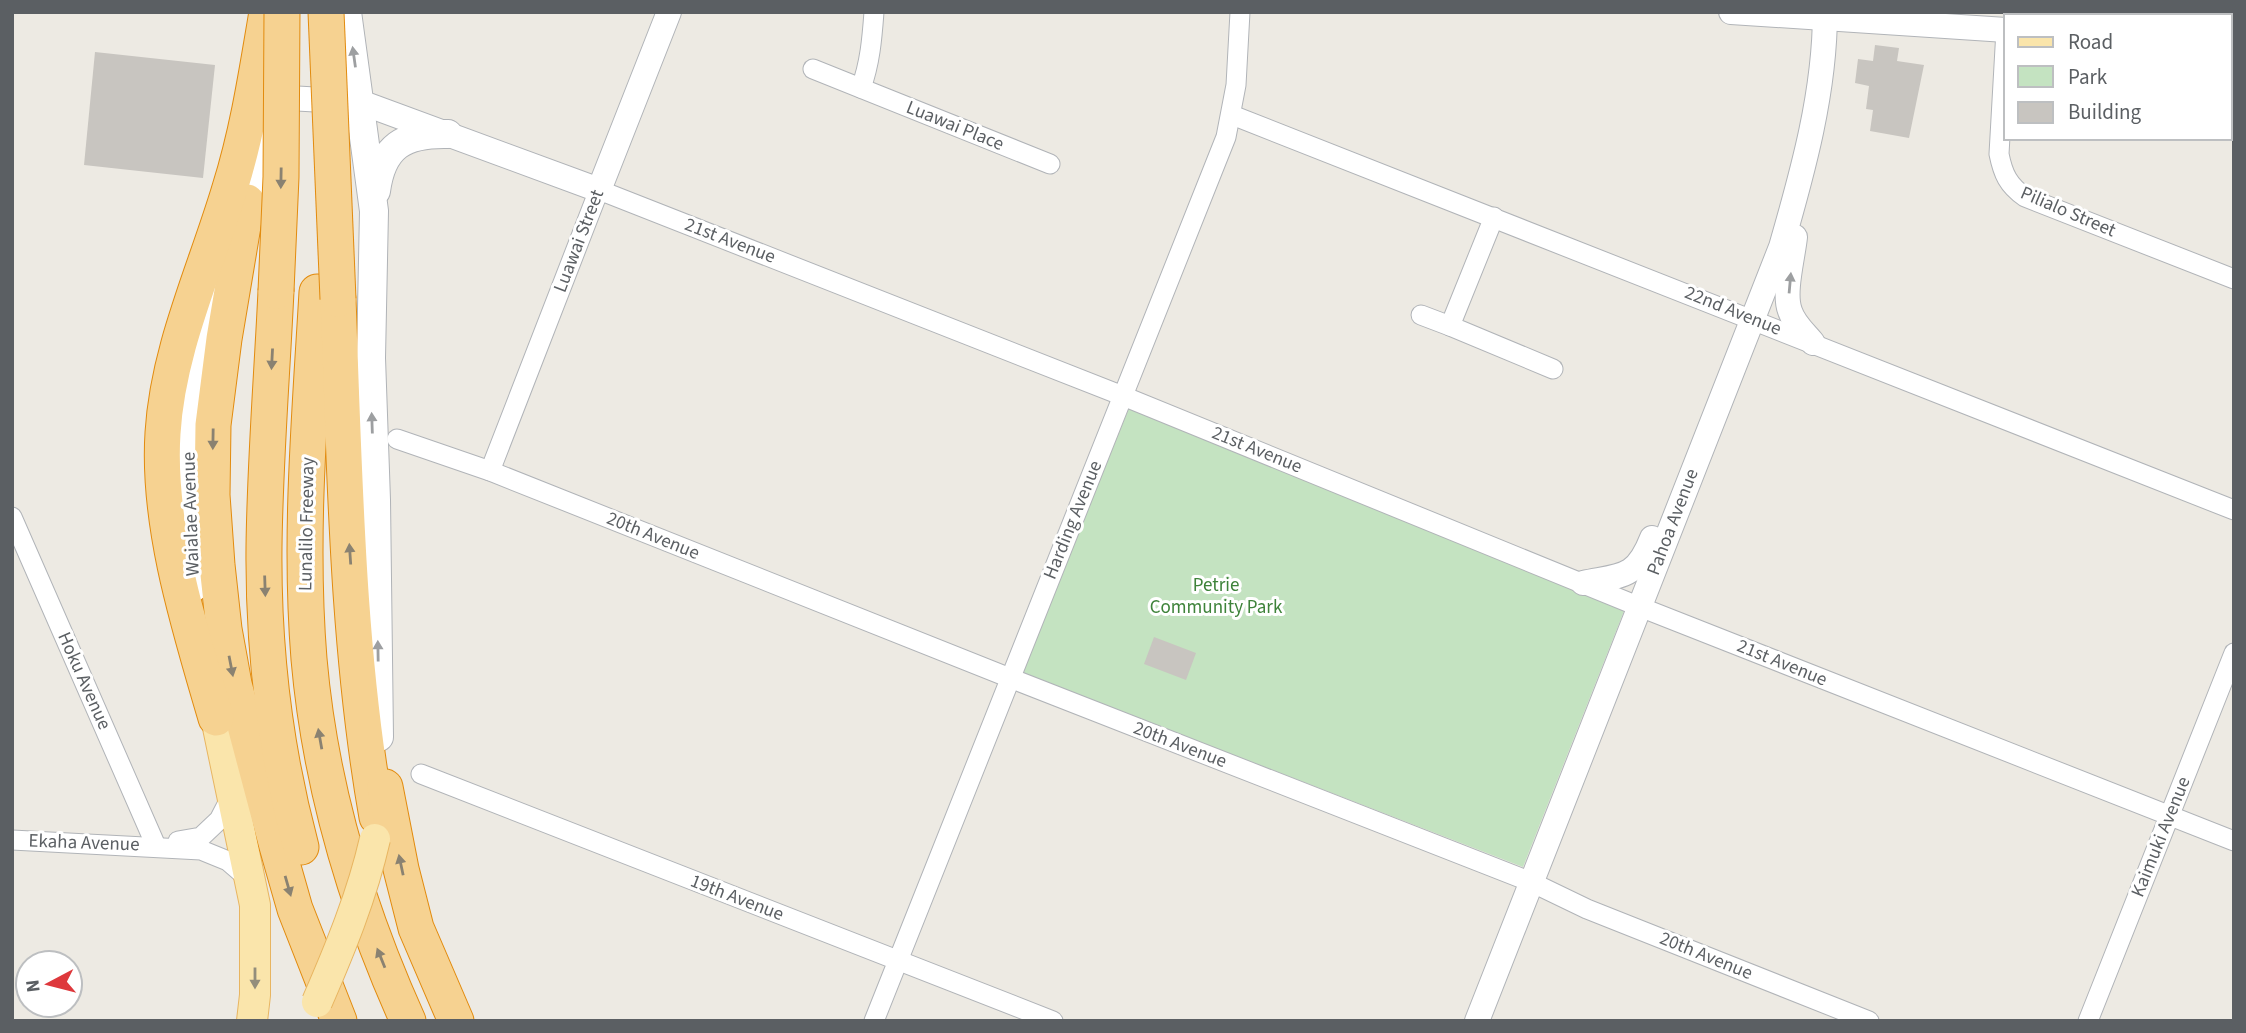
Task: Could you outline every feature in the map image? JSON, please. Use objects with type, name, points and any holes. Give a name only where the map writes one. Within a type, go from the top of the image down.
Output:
[{"type":"highway","points":[[216,718],[188,619],[174,556],[163,481],[165,408],[184,325],[231,187],[253,97],[269,12]]},
{"type":"highway","points":[[282,12],[281,177],[264,537],[269,665],[287,785],[300,844],[325,923],[363,1021]]},
{"type":"highway","name":"Lunalilo Freeway","points":[[325,12],[327,296],[304,548],[312,684],[326,776],[339,832],[370,930],[408,1021]]},
{"type":"highway","points":[[247,202],[213,425],[212,495],[216,565],[234,684],[322,1015]]},
{"type":"highway","points":[[327,296],[366,759],[376,828]]},
{"type":"highway","points":[[379,756],[401,869],[416,928],[456,1021]]},
{"type":"main road","name":"Waialae Avenue","points":[[252,1021],[255,995],[255,905],[216,718],[193,580],[187,478],[190,424],[201,351],[247,202],[270,97],[269,12]]},
{"type":"main road","points":[[347,12],[374,211]]},
{"type":"main road","points":[[322,1015],[367,874],[376,828],[379,756],[376,500],[371,358],[374,211],[379,171],[386,155],[399,144],[413,137],[448,134]]},
{"type":"street","name":"Luawai Street","points":[[489,471],[669,12]]},
{"type":"street","points":[[861,88],[870,57],[874,12]]},
{"type":"street","name":"Harding Avenue","points":[[874,1021],[1226,137],[1236,85],[1240,12]]},
{"type":"street","points":[[1731,12],[1825,15],[2004,30]]},
{"type":"street","name":"Pahoa Avenue","points":[[1477,1021],[1781,247],[1804,168],[1816,105],[1825,15]]},
{"type":"street","name":"Pilialo Street","points":[[2004,65],[1999,154],[2003,172],[2011,187],[2025,197],[2234,279]]},
{"type":"street","name":"Luawai Place","points":[[813,69],[1050,163]]},
{"type":"street","name":"21st Avenue","points":[[270,97],[360,102],[599,190],[1123,396],[1640,607],[2234,841]]},
{"type":"street","name":"22nd Avenue","points":[[1231,115],[2234,509]]},
{"type":"street","points":[[1804,168],[1788,290],[1789,310],[1813,343]]},
{"type":"street","points":[[1450,327],[1494,217]]},
{"type":"street","points":[[1422,314],[1553,369]]},
{"type":"street","name":"20th Avenue","points":[[397,439],[489,471],[1531,882],[1587,908],[1869,1021]]},
{"type":"street","points":[[1583,583],[1618,576],[1641,564],[1663,509],[1692,473]]},
{"type":"street","name":"Hoku Avenue","points":[[12,517],[156,846]]},
{"type":"street","name":"Kaimuki Avenue","points":[[2088,1021],[2234,653]]},
{"type":"street","name":"19th Avenue","points":[[421,774],[1054,1021]]},
{"type":"street","name":"Ekaha Avenue","points":[[156,846],[201,836],[219,820],[233,792]]},
{"type":"street","name":"Ekaha Avenue","points":[[12,840],[201,850],[229,861],[251,881]]},
{"type":"green space","name":"Petrie Community Park","points":[[1129,408],[1624,611],[1523,867],[1022,673]]},
{"type":"building","points":[[1875,45],[1899,48],[1897,61],[1924,65],[1909,138],[1870,131],[1873,110],[1866,109],[1869,86],[1855,83],[1858,59],[1873,61]]},
{"type":"building","points":[[95,52],[215,65],[203,178],[84,165]]},
{"type":"building","points":[[1154,637],[1196,653],[1186,680],[1144,664]]}]
